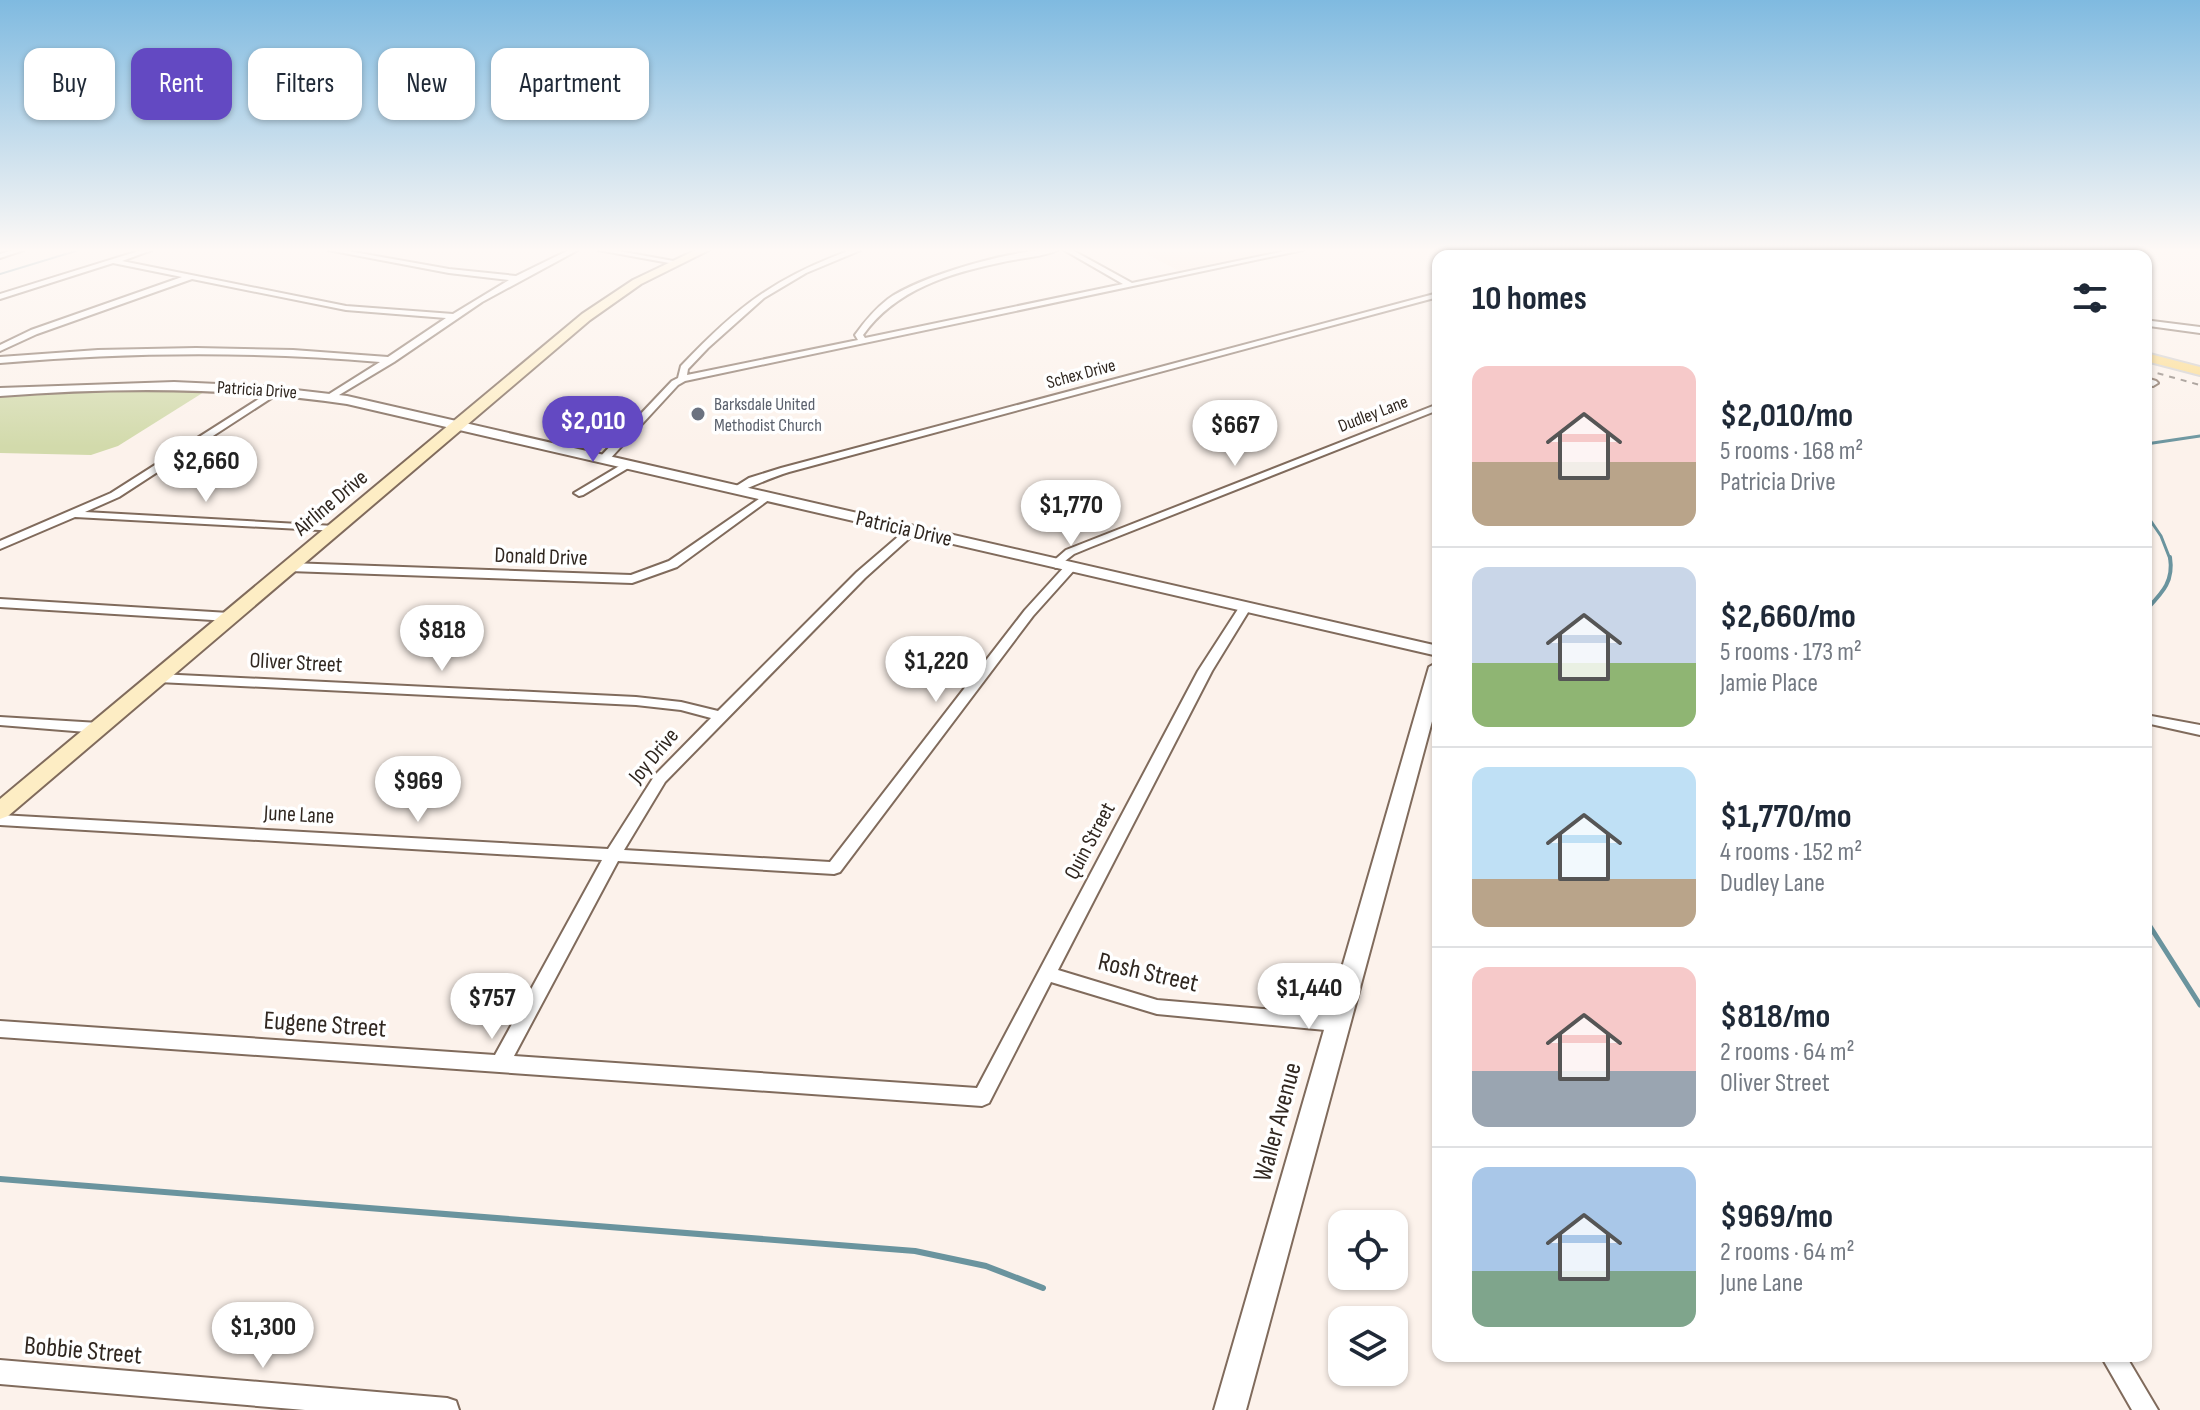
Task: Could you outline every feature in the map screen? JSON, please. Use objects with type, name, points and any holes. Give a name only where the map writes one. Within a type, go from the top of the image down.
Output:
[{"type":"main road","name":"Airline Drive","points":[[0,811],[588,316]]},
{"type":"main road","points":[[2152,359],[2200,371]]},
{"type":"street","points":[[0,348],[80,316]]},
{"type":"street","points":[[329,398],[391,360],[453,316]]},
{"type":"street","points":[[682,379],[684,368],[735,316]]},
{"type":"street","points":[[863,341],[859,335],[874,316]]},
{"type":"street","points":[[603,460],[682,379],[983,316]]},
{"type":"street","name":"Schex Drive","points":[[735,490],[753,480],[785,470],[1360,316]]},
{"type":"street","points":[[2152,324],[2200,330]]},
{"type":"street","points":[[0,360],[104,352],[230,349],[391,360]]},
{"type":"street","name":"Patricia Drive","points":[[0,392],[130,386],[276,391],[329,398],[1432,650]]},
{"type":"street","points":[[0,545],[75,515],[128,487],[276,391]]},
{"type":"street","name":"Dudley Lane","points":[[834,868],[1029,613],[1070,552],[1432,409]]},
{"type":"street","points":[[579,493],[626,465]]},
{"type":"street","name":"Donald Drive","points":[[289,567],[632,579],[673,564],[766,497]]},
{"type":"street","points":[[75,515],[334,529]]},
{"type":"street","name":"Joy Drive","points":[[501,1063],[613,855],[660,779],[861,575],[911,531]]},
{"type":"street","points":[[0,603],[229,617]]},
{"type":"street","name":"Quin Street","points":[[982,1097],[1205,671],[1244,609]]},
{"type":"street","name":"Oliver Street","points":[[158,678],[636,701],[667,704],[719,716]]},
{"type":"street","name":"Waller Avenue","points":[[1230,1410],[1432,688]]},
{"type":"street","points":[[2152,720],[2200,730]]},
{"type":"street","points":[[0,721],[99,728]]},
{"type":"street","name":"June Lane","points":[[0,820],[834,868]]},
{"type":"street","name":"Rosh Street","points":[[1045,973],[1157,1007],[1336,1023]]},
{"type":"street","name":"Eugene Street","points":[[0,1029],[982,1097]]},
{"type":"street","points":[[2117,1362],[2146,1410]]},
{"type":"street","name":"Bobbie Street","points":[[0,1372],[447,1410]]},
{"type":"green space","points":[[212,387],[118,446],[91,455],[0,453],[0,392]]},
{"type":"waterway","points":[[2152,443],[2200,436]]},
{"type":"waterway","points":[[2152,523],[2170,559]]},
{"type":"waterway","points":[[2152,603],[2168,580],[2170,557]]},
{"type":"waterway","points":[[2152,929],[2200,1005]]},
{"type":"waterway","points":[[0,1179],[915,1251],[986,1266],[1043,1288]]},
{"type":"railway","points":[[2152,372],[2200,385]]},
{"type":"place","name":"Barksdale United Methodist Church","points":[[698,414]]}]
